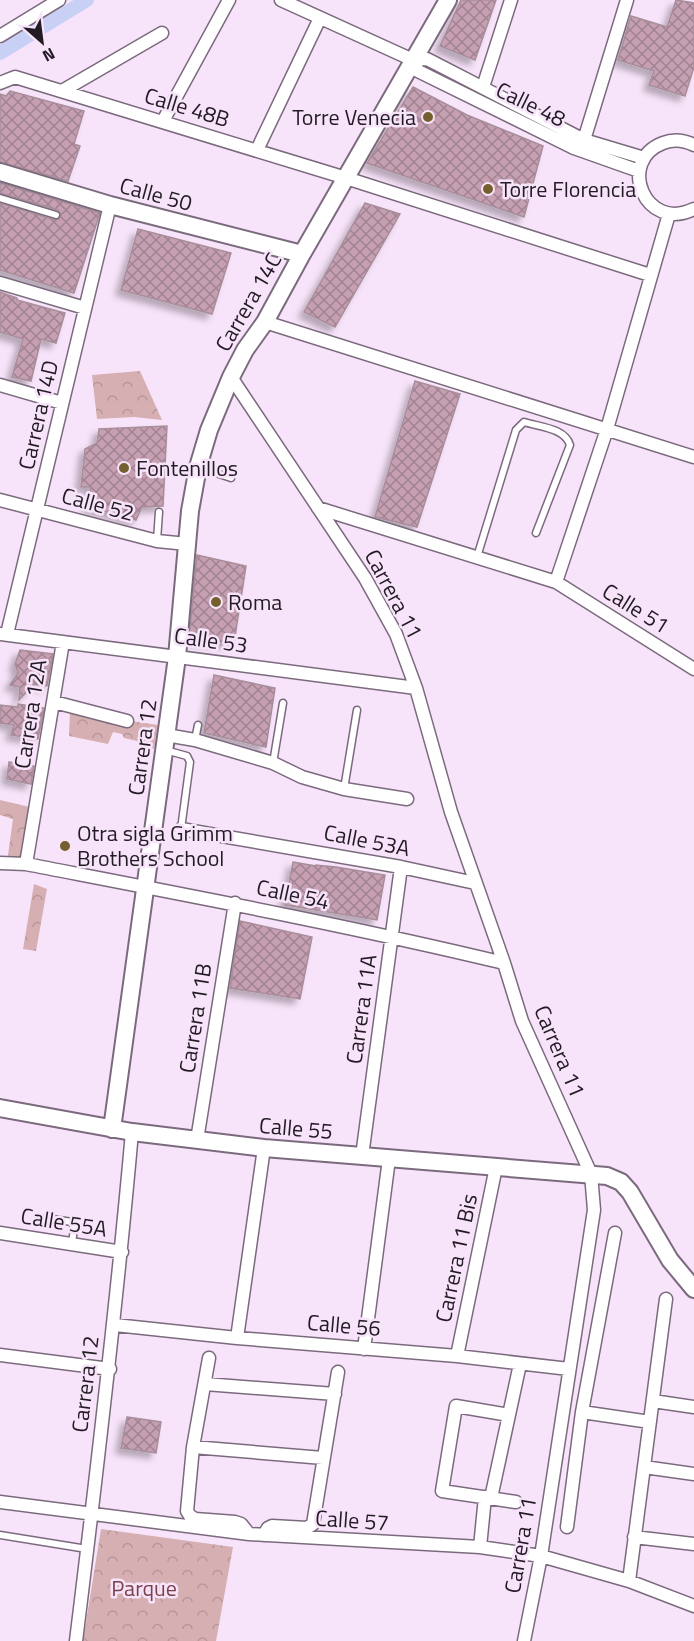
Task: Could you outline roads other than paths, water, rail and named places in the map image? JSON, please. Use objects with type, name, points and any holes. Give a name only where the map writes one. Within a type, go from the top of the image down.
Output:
[{"type":"street","points":[[0,36],[59,0]]},
{"type":"street","points":[[163,122],[229,0]]},
{"type":"street","name":"Calle 48","points":[[281,0],[413,60],[428,59],[584,140],[644,158]]},
{"type":"street","points":[[483,87],[511,0]]},
{"type":"street","points":[[584,140],[627,0]]},
{"type":"street","name":"Carrera 14C","points":[[177,657],[190,511],[198,467],[209,430],[245,350],[265,322],[445,1]]},
{"type":"street","points":[[257,150],[320,18]]},
{"type":"street","points":[[62,91],[162,33]]},
{"type":"street","name":"Calle 48","points":[[413,60],[418,71],[574,148],[639,171]]},
{"type":"street","name":"Calle 48B","points":[[0,82],[15,76],[650,275]]},
{"type":"street","points":[[693,141],[670,141],[660,144],[644,158],[639,171],[639,183],[649,203],[659,210],[669,214],[681,214],[694,209]]},
{"type":"street","name":"Calle 50","points":[[0,172],[110,205],[302,254]]},
{"type":"street","name":"Carrera 14D","points":[[3,634],[37,510],[110,205]]},
{"type":"street","points":[[555,582],[607,429],[669,214]]},
{"type":"street","points":[[0,283],[85,308]]},
{"type":"street","points":[[265,322],[694,457]]},
{"type":"street","name":"Carrera 11","points":[[231,377],[365,578],[396,634],[416,688],[451,812],[522,1021],[591,1174],[594,1210],[542,1556],[524,1641]]},
{"type":"street","points":[[0,385],[62,403]]},
{"type":"street","name":"Calle 52","points":[[0,500],[157,541],[188,544]]},
{"type":"street","name":"Calle 51","points":[[318,508],[555,582],[694,669]]},
{"type":"street","name":"Calle 53","points":[[3,634],[416,688]]},
{"type":"street","name":"Carrera 12A","points":[[26,864],[63,642]]},
{"type":"street","name":"Carrera 12","points":[[112,1129],[177,657]]},
{"type":"street","points":[[54,702],[127,721]]},
{"type":"street","points":[[165,743],[195,740],[273,762],[303,777],[344,789],[407,799]]},
{"type":"street","name":"Calle 53A","points":[[181,830],[401,867],[475,883]]},
{"type":"street","name":"Calle 54","points":[[0,863],[26,864],[235,903],[392,936],[504,963]]},
{"type":"street","name":"Carrera 11A","points":[[362,1156],[401,867]]},
{"type":"street","name":"Carrera 11B","points":[[196,1140],[235,903]]},
{"type":"street","name":"Calle 55","points":[[0,1108],[112,1129],[264,1148],[591,1174]]},
{"type":"street","name":"Carrera 12","points":[[76,1641],[115,1326],[132,1132]]},
{"type":"street","points":[[237,1338],[264,1148]]},
{"type":"street","points":[[364,1349],[389,1159]]},
{"type":"street","name":"Carrera 11 Bis","points":[[457,1356],[496,1167]]},
{"type":"street","points":[[591,1174],[607,1176],[621,1182],[630,1192],[670,1260],[694,1289]]},
{"type":"street","name":"Calle 55A","points":[[0,1233],[122,1252]]},
{"type":"street","points":[[567,1527],[582,1412],[615,1233]]},
{"type":"street","points":[[629,1581],[666,1299]]},
{"type":"street","name":"Calle 56","points":[[115,1326],[457,1356],[569,1369]]},
{"type":"street","points":[[0,1355],[110,1370]]},
{"type":"street","points":[[209,1358],[193,1447],[187,1511],[195,1519],[241,1524],[249,1534]]},
{"type":"street","points":[[480,1547],[488,1498],[520,1365]]},
{"type":"street","points":[[264,1535],[268,1528],[273,1526],[307,1528],[313,1524],[338,1372]]},
{"type":"street","points":[[205,1384],[335,1395]]},
{"type":"street","points":[[652,1401],[694,1407]]},
{"type":"street","points":[[509,1415],[456,1406],[442,1491],[516,1502]]},
{"type":"street","points":[[582,1412],[650,1422]]},
{"type":"street","points":[[193,1447],[323,1458]]},
{"type":"street","points":[[644,1467],[694,1474]]},
{"type":"street","name":"Calle 57","points":[[0,1502],[249,1534],[480,1547],[542,1556],[629,1581],[694,1606]]},
{"type":"street","points":[[634,1537],[694,1544]]},
{"type":"lane","points":[[0,198],[56,215]]},
{"type":"lane","points":[[477,558],[516,430],[524,422],[560,432],[568,438],[570,445],[536,533]]},
{"type":"lane","points":[[198,467],[231,478]]},
{"type":"lane","points":[[157,541],[159,512]]},
{"type":"lane","points":[[273,762],[283,703]]},
{"type":"lane","points":[[344,789],[357,710]]},
{"type":"lane","points":[[195,740],[198,725]]},
{"type":"lane","points":[[165,743],[187,756],[190,762],[181,830]]},
{"type":"lane","points":[[46,1218],[72,1222],[74,1228],[72,1244]]},
{"type":"lane","points":[[0,1535],[88,1549]]},
{"type":"waterway","points":[[0,53],[87,0]]},
{"type":"place","name":"Torre Venecia","points":[[428,117]]},
{"type":"place","name":"Torre Florencia","points":[[488,189]]},
{"type":"place","name":"Fontenillos","points":[[124,468]]},
{"type":"place","name":"Roma","points":[[216,602]]},
{"type":"place","name":"Otra sigla Grimm Brothers School","points":[[65,846]]},
{"type":"park label","name":"Parque","points":[[144,1588]]}]
